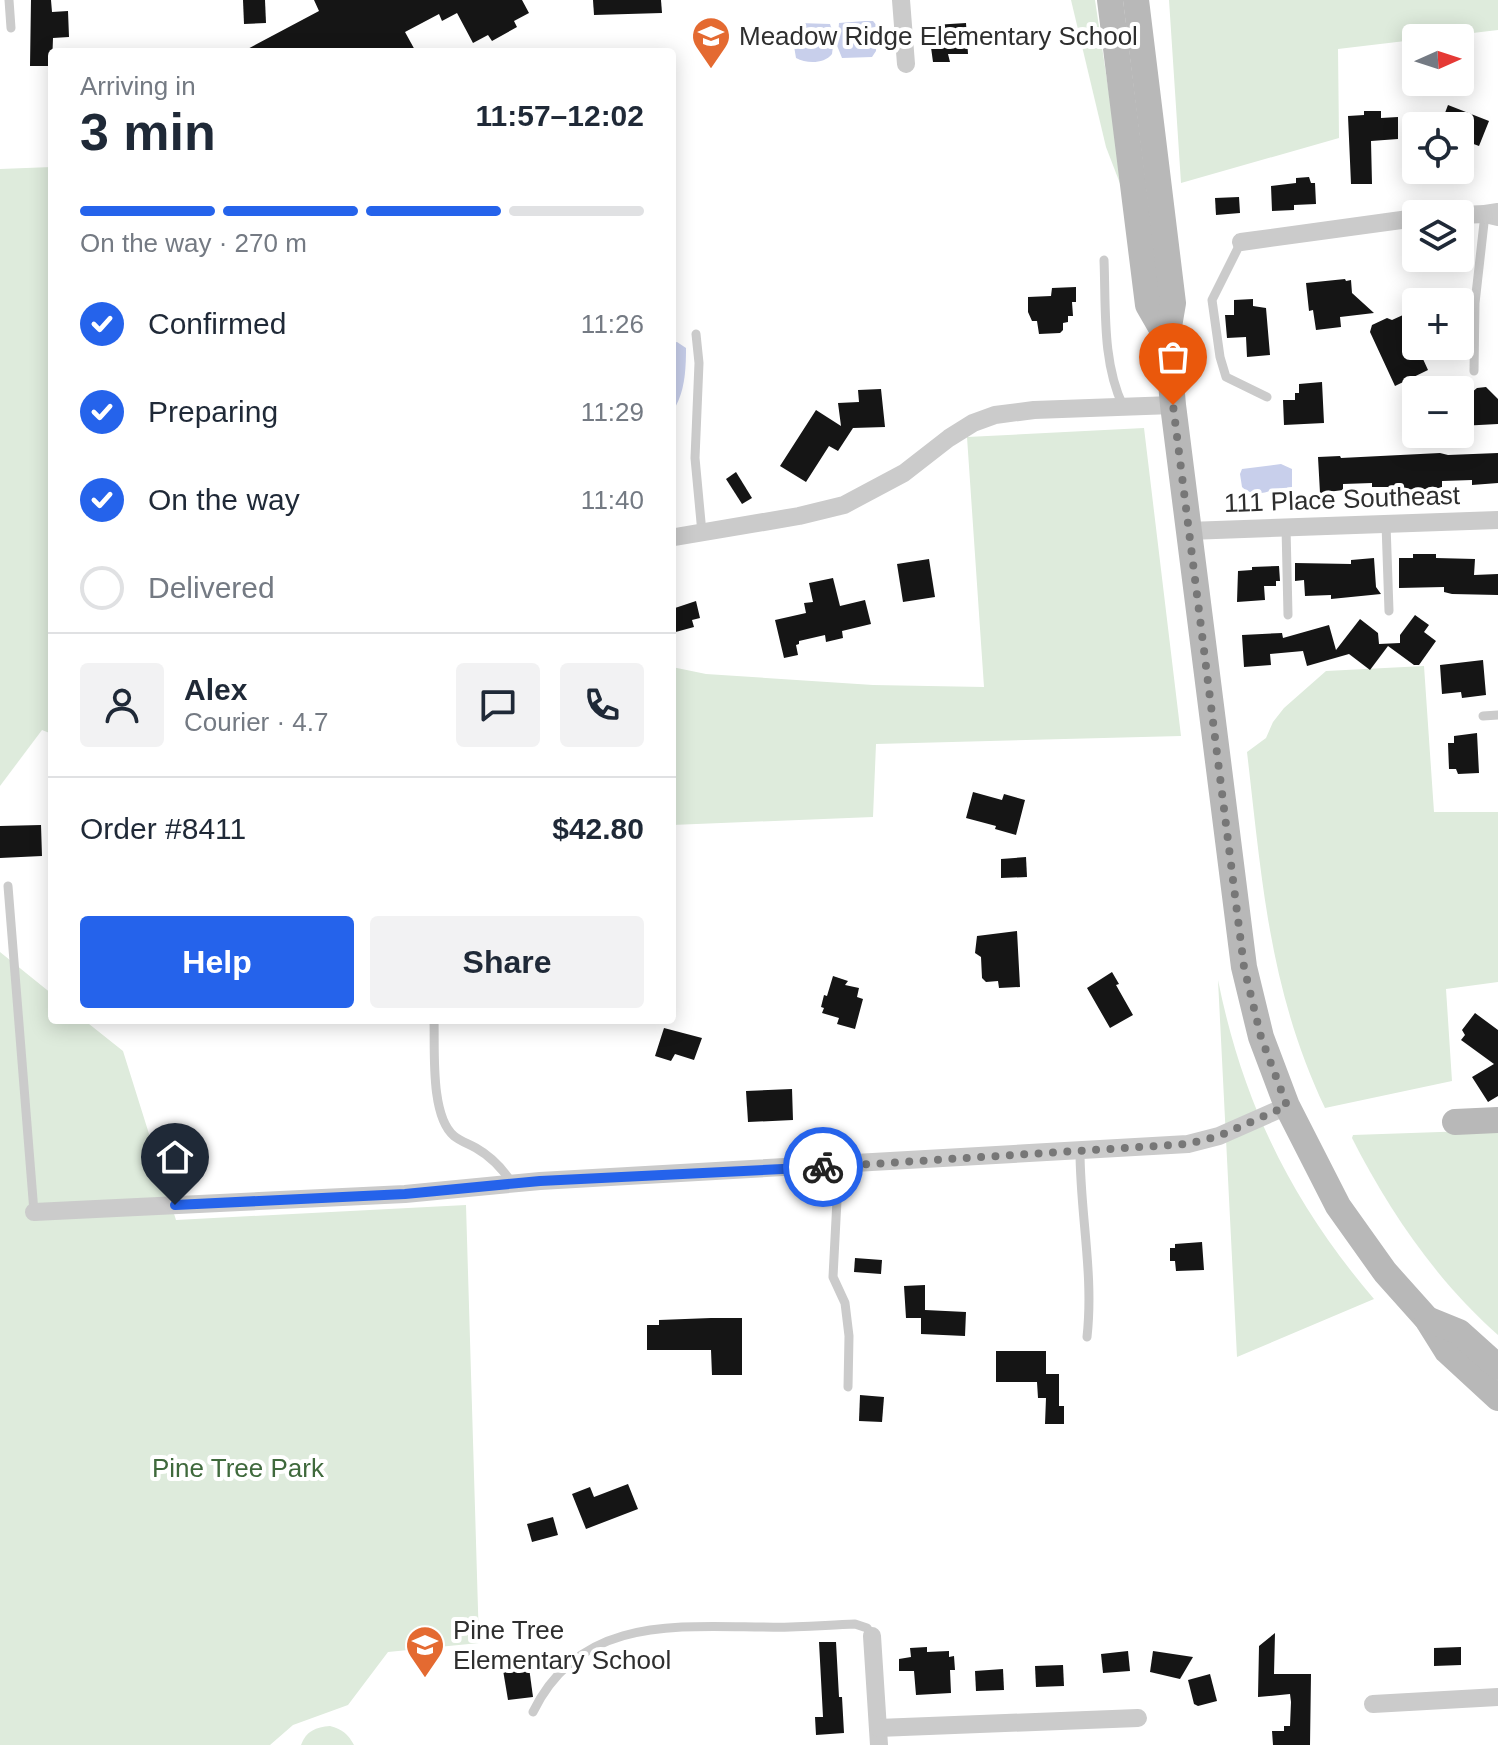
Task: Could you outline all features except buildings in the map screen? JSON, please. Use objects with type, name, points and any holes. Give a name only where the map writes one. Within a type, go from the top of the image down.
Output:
[{"type":"main road","points":[[1110,0],[1148,305],[1167,338]]},
{"type":"main road","points":[[1136,0],[1173,303],[1167,338],[1188,531],[1244,967],[1261,1037],[1287,1106],[1338,1206],[1385,1272],[1427,1319],[1447,1351],[1498,1398]]},
{"type":"main road","points":[[1455,1122],[1498,1120]]},
{"type":"main road","points":[[1427,1319],[1459,1332],[1498,1367]]},
{"type":"street","points":[[901,0],[906,64]]},
{"type":"street","points":[[1474,215],[1494,214]]},
{"type":"street","points":[[1241,242],[1402,220]]},
{"type":"street","points":[[676,537],[844,505],[904,473],[973,423],[995,415],[1034,410],[1173,405]]},
{"type":"street","name":"111 Place Southeast","points":[[1188,531],[1498,520]]},
{"type":"street","points":[[34,1212],[405,1194],[512,1183],[1188,1144],[1219,1136],[1287,1106]]},
{"type":"street","points":[[872,1636],[878,1736],[1138,1718]]},
{"type":"street","points":[[1373,1704],[1498,1697]]},
{"type":"lane","points":[[9,0],[11,28]]},
{"type":"lane","points":[[1474,371],[1475,303],[1494,214]]},
{"type":"lane","points":[[1241,242],[1212,300],[1215,331],[1226,377],[1267,397]]},
{"type":"lane","points":[[1104,260],[1110,364],[1114,385],[1124,407]]},
{"type":"lane","points":[[696,334],[699,363],[695,458],[702,533]]},
{"type":"lane","points":[[1386,524],[1389,611]]},
{"type":"lane","points":[[1286,527],[1288,615]]},
{"type":"lane","points":[[1483,716],[1498,715]]},
{"type":"lane","points":[[8,886],[34,1212]]},
{"type":"lane","points":[[434,1024],[436,1077],[444,1120],[454,1136],[494,1160],[512,1183]]},
{"type":"lane","points":[[1080,1151],[1088,1254],[1090,1313],[1087,1337]]},
{"type":"lane","points":[[848,1387],[849,1336],[845,1303],[833,1277],[837,1200],[849,1165]]},
{"type":"lane","points":[[533,1712],[548,1686],[567,1664],[590,1648],[616,1637],[653,1629],[697,1625],[767,1627],[855,1624],[867,1628],[872,1636]]},
{"type":"green space","points":[[1071,0],[1095,0],[1124,194],[1106,147]]},
{"type":"green space","points":[[1169,0],[1498,0],[1498,30],[1474,33],[1474,24],[1402,24],[1402,41],[1338,49],[1339,138],[1181,183]]},
{"type":"green space","points":[[48,167],[48,732],[42,730],[0,786],[0,169]]},
{"type":"green space","points":[[1144,428],[1181,736],[876,744],[873,817],[676,825],[676,668],[706,674],[873,685],[984,687],[967,437]]},
{"type":"green space","points":[[1424,666],[1434,812],[1498,812],[1498,982],[1446,989],[1452,1081],[1325,1108],[1291,1021],[1280,977],[1264,890],[1247,752],[1266,738],[1284,708],[1326,671]]},
{"type":"green space","name":"Pine Tree Park","points":[[0,952],[48,991],[48,1024],[89,1024],[123,1051],[176,1220],[466,1205],[479,1643],[388,1652],[348,1705],[293,1725],[270,1745],[0,1745]]},
{"type":"green space","points":[[1218,980],[1241,1069],[1275,1150],[1319,1226],[1374,1299],[1237,1357]]},
{"type":"green space","points":[[1498,1130],[1498,1335],[1434,1268],[1398,1218],[1352,1138],[1353,1135]]},
{"type":"green space","points":[[330,1726],[344,1732],[354,1745],[301,1745],[312,1731]]},
{"type":"water","points":[[873,21],[877,26],[876,51],[872,57],[842,58],[836,43],[832,54],[825,60],[810,62],[796,58],[794,46],[799,23],[830,24],[835,39],[839,23]]},
{"type":"water","points":[[676,342],[686,348],[686,364],[676,405]]},
{"type":"water","points":[[1281,464],[1292,469],[1292,488],[1254,493],[1242,487],[1242,469]]},
{"type":"way so far","points":[[823,1167],[1188,1144],[1219,1136],[1287,1106],[1261,1037],[1244,967],[1173,405]]},
{"type":"place","name":"Meadow Ridge Elementary School","points":[[711,70]]},
{"type":"place","name":"Pine Tree Elementary School","points":[[425,1679]]},
{"type":"route","points":[[175,1205],[405,1194],[540,1181],[823,1167]]}]
